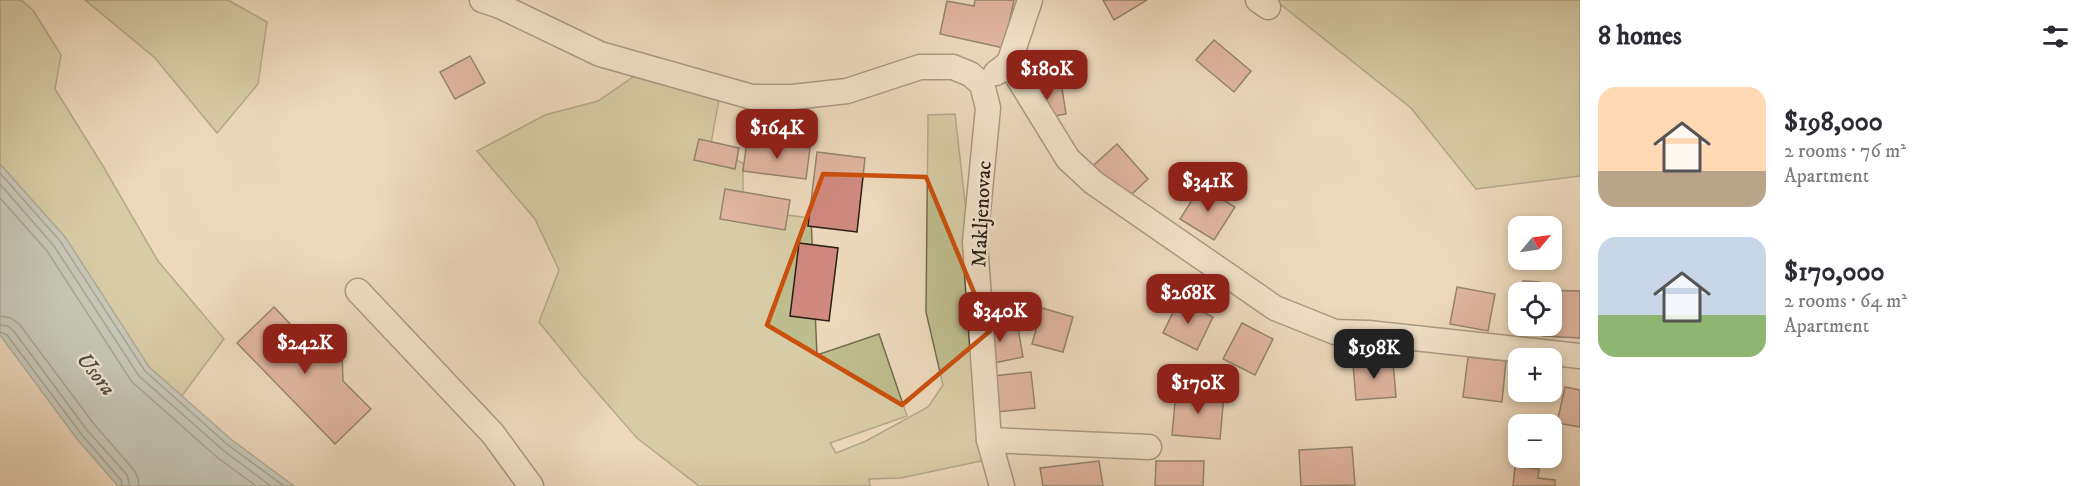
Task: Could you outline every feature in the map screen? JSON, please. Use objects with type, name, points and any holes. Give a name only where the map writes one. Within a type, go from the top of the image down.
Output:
[{"type":"street","points":[[482,0],[500,6],[600,54],[752,97],[793,97],[847,91],[920,67],[953,67],[970,74],[982,84],[1009,63],[1030,0]]},
{"type":"street","points":[[1009,63],[1068,159],[1085,175],[1103,190],[1275,308],[1335,332],[1368,333],[1580,357]]},
{"type":"street","name":"Makljenovac","points":[[982,84],[988,108],[975,242],[988,440],[1002,486]]},
{"type":"street","points":[[358,291],[493,434],[531,486]]},
{"type":"street","points":[[988,440],[1149,447]]},
{"type":"highlighted area","points":[[823,174],[926,177],[990,331],[902,405],[767,325]]},
{"type":"shaded area","points":[[0,0],[21,0],[33,10],[61,55],[55,89],[158,261],[224,339],[182,396],[149,367],[65,237],[0,164]]},
{"type":"shaded area","points":[[85,0],[228,0],[267,22],[258,84],[217,133],[155,58]]},
{"type":"shaded area","points":[[1275,0],[1580,0],[1580,176],[1476,189],[1411,108]]},
{"type":"shaded area","points":[[646,68],[719,99],[710,149],[743,163],[743,210],[811,218],[817,355],[879,334],[907,416],[830,443],[836,453],[866,441],[928,407],[943,385],[926,312],[928,115],[955,114],[966,211],[976,364],[998,449],[981,461],[901,478],[869,479],[870,486],[699,486],[637,438],[539,322],[559,270],[535,219],[477,151],[545,115],[598,101]]},
{"type":"water","name":"Usora","points":[[0,164],[65,237],[149,367],[232,440],[294,486],[118,486],[77,439],[0,335]]},
{"type":"building","points":[[975,0],[1014,0],[1004,48],[940,34],[947,1],[974,6]]},
{"type":"building","points":[[1103,0],[1147,0],[1114,20]]},
{"type":"building","points":[[1214,40],[1251,71],[1234,92],[1196,60]]},
{"type":"building","points":[[470,56],[485,83],[455,99],[440,72]]},
{"type":"building","points":[[1061,82],[1066,114],[1033,120],[1028,88]]},
{"type":"building","points":[[699,139],[739,148],[735,169],[694,160]]},
{"type":"building","points":[[747,140],[810,148],[806,179],[743,171]]},
{"type":"building","points":[[1117,144],[1148,179],[1118,207],[1086,172]]},
{"type":"building","points":[[817,152],[865,158],[857,232],[808,226]]},
{"type":"building","points":[[1201,186],[1235,207],[1214,240],[1180,219]]},
{"type":"building","points":[[725,189],[790,200],[785,230],[720,219]]},
{"type":"building","points":[[799,243],[838,248],[829,321],[790,316]]},
{"type":"building","points":[[1457,287],[1495,294],[1488,331],[1450,324]]},
{"type":"building","points":[[1562,290],[1580,291],[1580,338],[1543,336],[1562,336]]},
{"type":"building","points":[[1179,300],[1213,317],[1197,350],[1163,333]]},
{"type":"building","points":[[274,307],[317,352],[342,351],[343,381],[371,409],[335,444],[237,343]]},
{"type":"building","points":[[1042,308],[1073,317],[1063,352],[1032,344]]},
{"type":"building","points":[[1017,322],[1023,357],[984,365],[978,329]]},
{"type":"building","points":[[1242,323],[1273,339],[1255,375],[1223,359]]},
{"type":"building","points":[[1468,357],[1506,361],[1502,402],[1463,397]]},
{"type":"building","points":[[1393,361],[1396,397],[1356,400],[1353,364]]},
{"type":"building","points":[[1031,372],[1035,408],[997,412],[993,376]]},
{"type":"building","points":[[1565,387],[1580,390],[1580,427],[1562,424],[1562,414],[1559,414]]},
{"type":"building","points":[[1176,391],[1224,395],[1220,439],[1172,435]]},
{"type":"building","points":[[1352,447],[1355,485],[1301,486],[1299,450]]},
{"type":"building","points":[[1099,461],[1103,486],[1043,486],[1040,468]]},
{"type":"building","points":[[1156,461],[1204,461],[1203,486],[1155,486]]},
{"type":"building","points":[[1515,468],[1539,469],[1538,478],[1555,480],[1555,486],[1513,486]]}]
